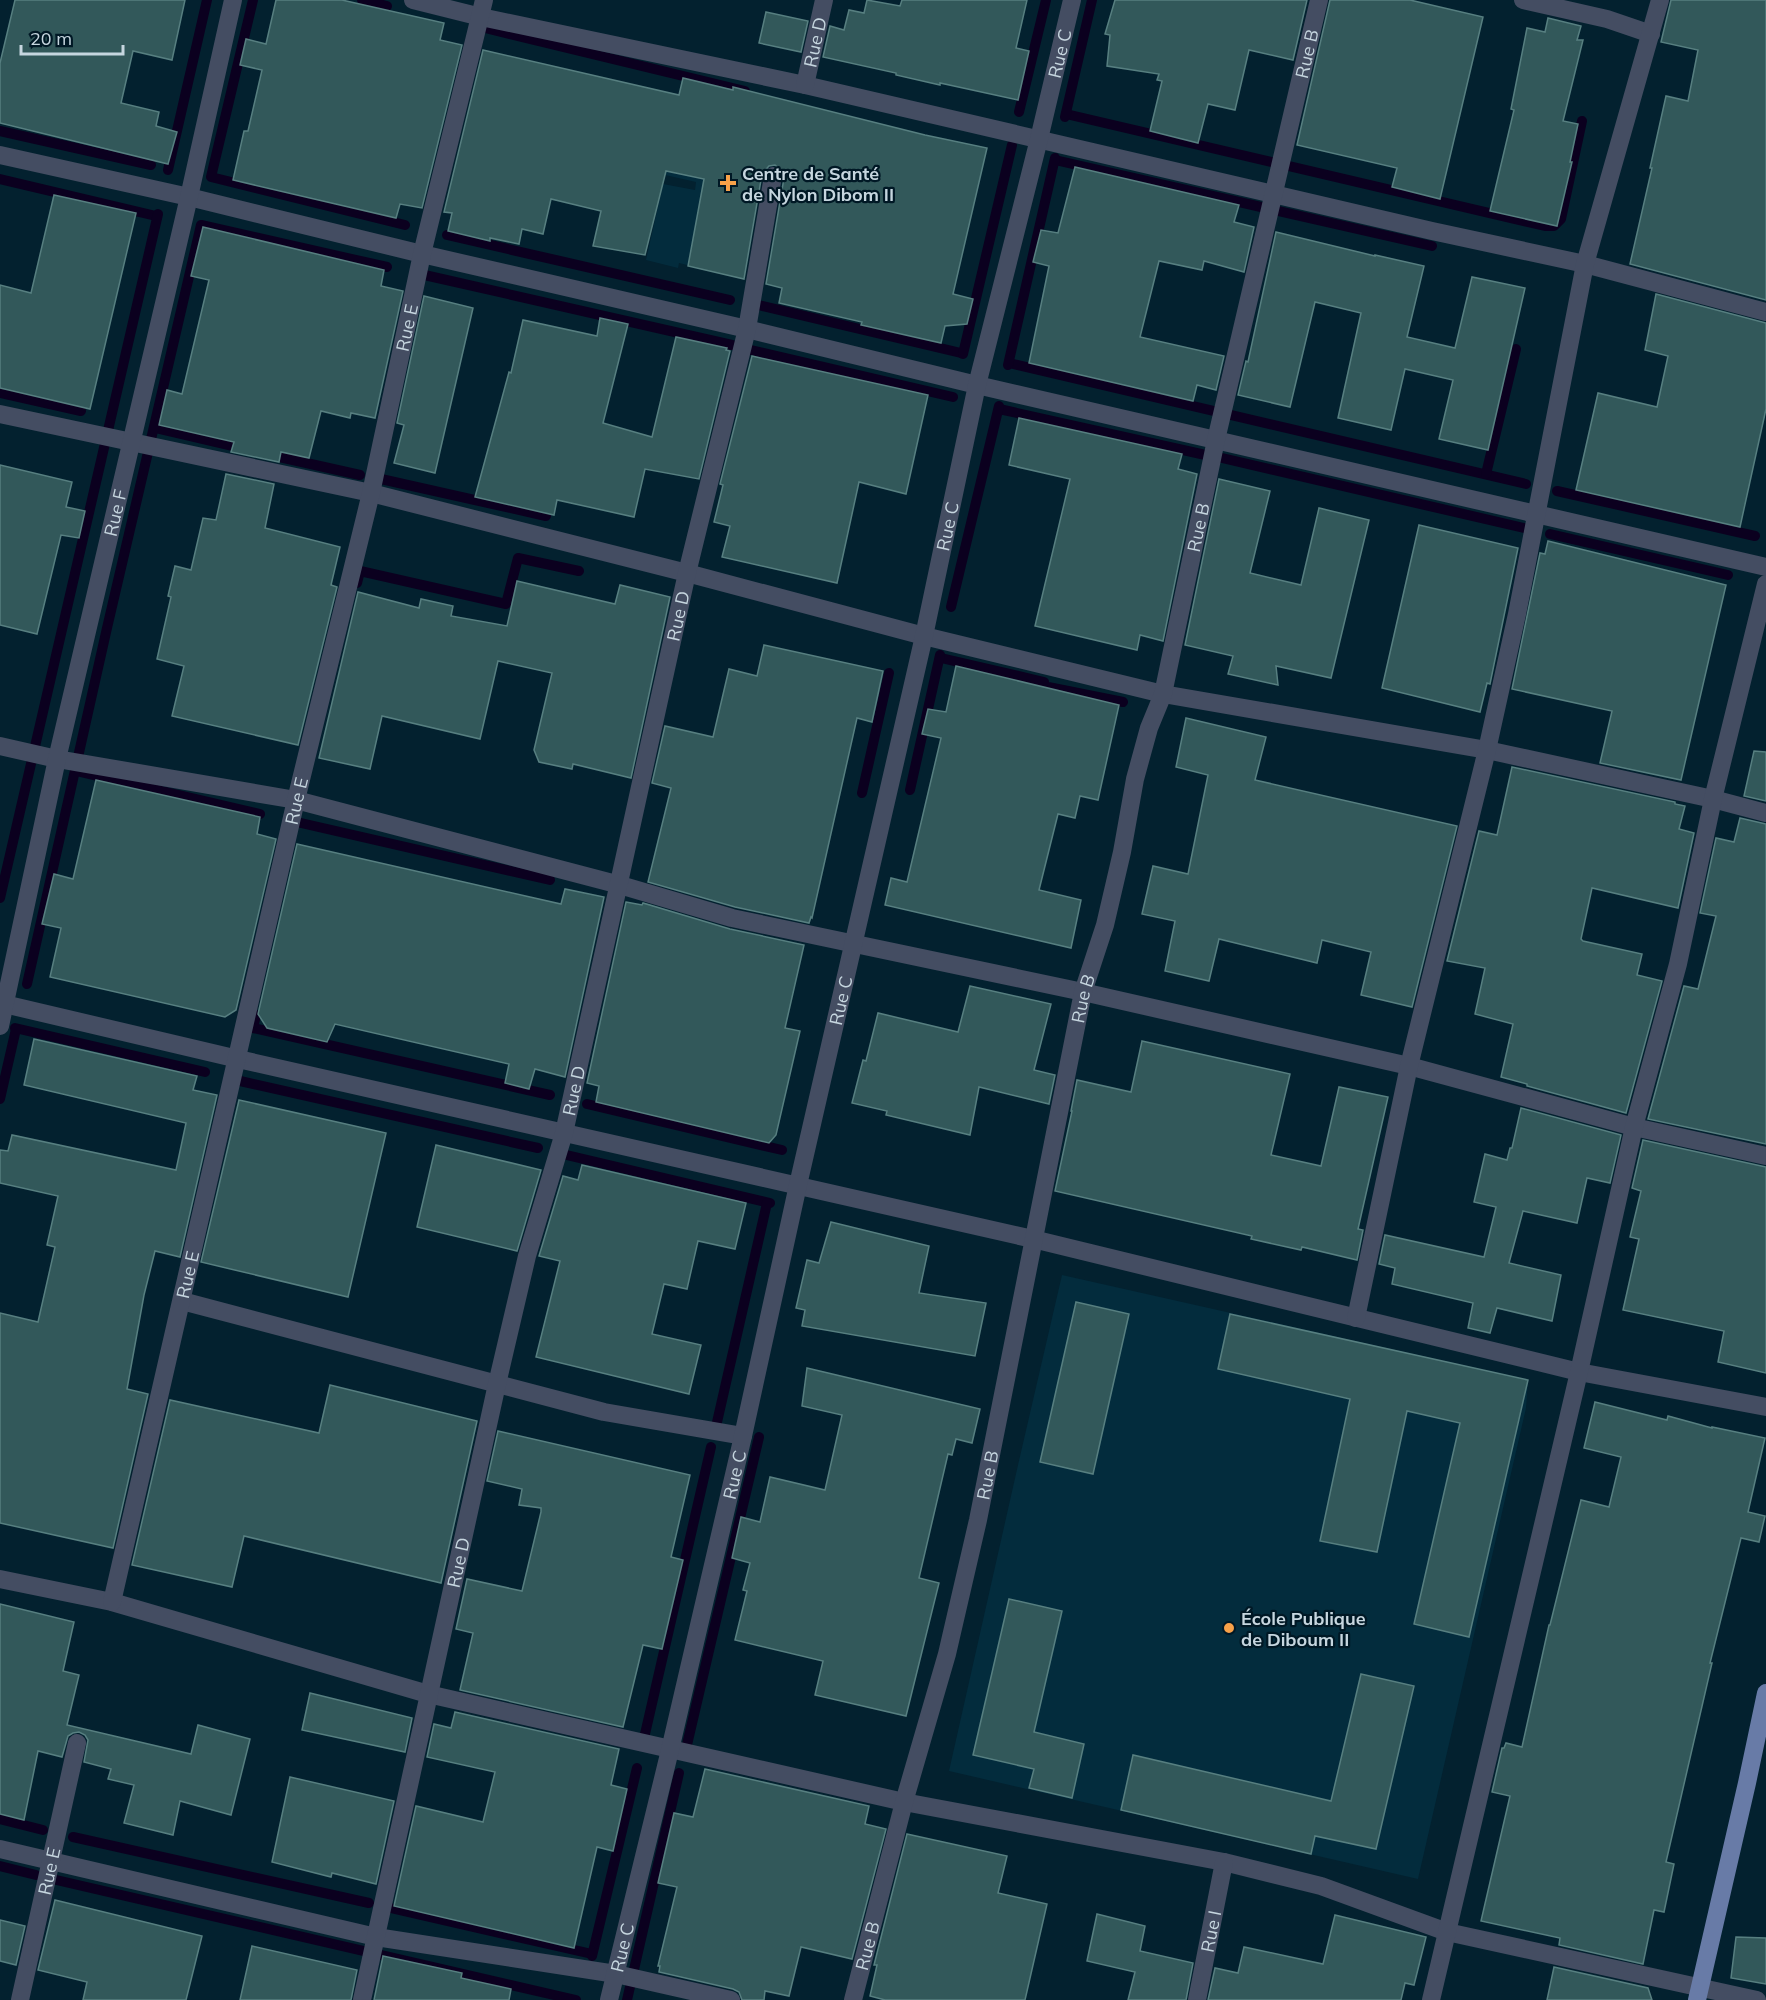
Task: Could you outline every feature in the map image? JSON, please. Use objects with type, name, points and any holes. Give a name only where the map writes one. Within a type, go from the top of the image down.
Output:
[{"type":"main road","points":[[1698,1993],[1745,1795],[1766,1693]]},
{"type":"street","name":"Rue F","points":[[0,1026],[3,1003],[57,759],[233,0]]},
{"type":"street","points":[[413,0],[482,8],[1039,140],[1585,264],[1766,312]]},
{"type":"street","name":"Rue D","points":[[805,85],[824,0]]},
{"type":"street","name":"Rue C","points":[[609,2000],[743,1436],[924,636],[977,385],[1072,0]]},
{"type":"street","name":"Rue B","points":[[853,2000],[904,1802],[947,1654],[976,1532],[1083,992],[1105,925],[1122,852],[1135,779],[1149,728],[1162,694],[1216,440],[1319,0]]},
{"type":"street","points":[[1523,0],[1607,19],[1651,34]]},
{"type":"street","points":[[1356,1318],[1409,1066],[1487,750],[1538,515],[1585,264],[1660,0]]},
{"type":"street","name":"Rue E","points":[[112,1602],[296,800],[371,493],[422,254],[482,8]]},
{"type":"street","points":[[0,155],[189,197],[422,254],[747,328],[977,385],[1766,567]]},
{"type":"street","name":"Rue D","points":[[362,2000],[497,1384],[527,1256],[564,1133],[687,573],[747,328],[773,176]]},
{"type":"street","points":[[0,414],[371,493],[924,636],[1162,694],[1487,750],[1713,799],[1766,813]]},
{"type":"street","points":[[1431,2000],[1579,1372],[1634,1126],[1678,964],[1713,799],[1766,584]]},
{"type":"street","points":[[0,746],[57,759],[296,800],[620,885],[732,918],[1083,992],[1409,1066],[1634,1126],[1766,1156]]},
{"type":"street","points":[[3,1003],[238,1059],[1033,1239],[1579,1372],[1766,1407]]},
{"type":"street","points":[[182,1301],[604,1412],[743,1436]]},
{"type":"street","points":[[0,1579],[112,1602],[429,1694],[904,1802],[1224,1862],[1322,1886],[1447,1932],[1698,1993],[1757,2000]]},
{"type":"street","name":"Rue E","points":[[20,2000],[77,1743]]},
{"type":"street","points":[[0,1849],[376,1937],[616,1974],[731,2000]]},
{"type":"street","name":"Rue I","points":[[1197,2000],[1224,1862]]},
{"type":"shaded area","name":"Centre de Santé de Nylon Dibom II","points":[[733,87],[780,99],[736,277],[679,263],[678,268],[646,260],[663,184],[695,190],[696,182],[665,175],[683,95],[729,105]]},
{"type":"shaded area","name":"École Publique de Diboum II","points":[[1062,1275],[1528,1380],[1526,1408],[1418,1879],[949,1771]]},
{"type":"building","points":[[15,0],[185,0],[172,60],[133,51],[121,103],[159,112],[156,126],[177,132],[168,164],[0,123],[0,63]]},
{"type":"building","points":[[276,0],[342,0],[444,23],[440,40],[462,45],[422,208],[400,204],[396,218],[233,180],[244,131],[248,131],[262,70],[240,65],[246,39],[266,44]]},
{"type":"building","points":[[867,0],[900,6],[902,0],[1027,0],[1016,48],[1029,51],[1018,100],[940,83],[940,85],[823,57],[830,26],[844,30],[849,10],[864,13]]},
{"type":"building","points":[[1115,0],[1307,0],[1293,60],[1249,50],[1235,110],[1208,104],[1198,143],[1150,131],[1162,81],[1157,80],[1159,74],[1107,66],[1110,35],[1105,34]]},
{"type":"building","points":[[1330,0],[1410,0],[1483,17],[1440,199],[1392,187],[1397,168],[1297,145]]},
{"type":"building","points":[[1671,0],[1766,0],[1766,300],[1630,264],[1666,96],[1688,101],[1698,50],[1661,42]]},
{"type":"building","points":[[766,12],[808,21],[801,52],[759,43]]},
{"type":"building","points":[[1548,18],[1581,26],[1577,40],[1583,40],[1563,121],[1578,124],[1557,226],[1490,211],[1514,110],[1511,109],[1527,28],[1545,32]]},
{"type":"building","points":[[483,50],[679,95],[683,78],[733,90],[733,87],[925,135],[987,148],[953,294],[973,299],[967,324],[945,326],[941,343],[779,303],[782,288],[766,284],[784,178],[783,172],[775,165],[769,166],[762,174],[744,279],[688,266],[704,179],[666,171],[645,255],[593,246],[601,211],[551,199],[543,234],[522,229],[519,244],[490,238],[490,241],[448,231],[452,213],[444,212]]},
{"type":"building","points":[[1075,167],[1239,205],[1234,222],[1254,227],[1244,272],[1204,261],[1202,270],[1159,261],[1140,337],[1224,356],[1216,390],[1197,385],[1193,401],[1029,363],[1049,266],[1033,262],[1041,230],[1058,233]]},
{"type":"building","points":[[54,195],[136,213],[90,409],[0,388],[0,285],[31,293]]},
{"type":"building","points":[[203,227],[384,270],[381,286],[403,291],[375,418],[351,413],[350,418],[321,411],[309,458],[281,452],[279,462],[231,452],[234,442],[159,425],[167,390],[182,394],[209,280],[191,276]]},
{"type":"building","points":[[1276,232],[1424,266],[1407,337],[1455,348],[1472,277],[1525,288],[1488,450],[1439,439],[1453,380],[1405,369],[1391,430],[1338,418],[1361,313],[1315,302],[1290,407],[1238,395],[1246,361],[1248,362]]},
{"type":"building","points":[[1656,294],[1766,323],[1766,409],[1740,527],[1576,490],[1598,393],[1657,407],[1668,356],[1645,350]]},
{"type":"building","points":[[424,296],[473,308],[435,473],[394,463],[404,425],[397,423]]},
{"type":"building","points":[[600,318],[628,324],[603,423],[652,437],[676,337],[727,348],[726,350],[730,351],[699,479],[645,469],[634,517],[557,500],[554,515],[475,497],[509,372],[511,373],[523,320],[597,336]]},
{"type":"building","points":[[752,356],[928,395],[906,494],[859,482],[837,583],[722,557],[730,526],[714,522],[723,485],[720,484]]},
{"type":"building","points":[[1019,418],[1182,454],[1178,469],[1197,474],[1163,641],[1140,635],[1137,650],[1035,626],[1070,479],[1009,465]]},
{"type":"building","points":[[0,465],[72,482],[66,507],[85,511],[79,538],[61,535],[37,634],[0,625]]},
{"type":"building","points":[[226,474],[274,484],[265,528],[340,547],[331,585],[337,587],[298,745],[172,716],[184,666],[157,659],[171,597],[168,596],[175,566],[191,570],[203,518],[216,520]]},
{"type":"building","points":[[1219,479],[1270,491],[1250,573],[1301,585],[1319,508],[1369,520],[1331,678],[1276,666],[1278,685],[1228,674],[1233,656],[1185,645]]},
{"type":"building","points":[[1419,525],[1518,548],[1490,684],[1487,683],[1480,712],[1382,688]]},
{"type":"building","points":[[1548,541],[1726,585],[1681,780],[1600,763],[1612,711],[1512,689],[1540,553],[1545,554]]},
{"type":"building","points":[[517,581],[615,604],[620,585],[670,597],[631,778],[573,764],[572,769],[539,762],[534,750],[552,673],[498,661],[480,739],[382,716],[370,769],[319,758],[358,592],[419,608],[421,599],[453,606],[451,616],[507,626]]},
{"type":"building","points":[[764,645],[883,671],[872,722],[857,718],[809,923],[735,907],[648,882],[671,788],[652,783],[665,726],[713,737],[729,669],[757,676]]},
{"type":"building","points":[[956,666],[1119,705],[1098,800],[1080,796],[1075,818],[1058,814],[1039,890],[1081,900],[1071,948],[885,905],[891,878],[907,882],[941,738],[922,734],[928,709],[946,712]]},
{"type":"building","points":[[1186,718],[1266,737],[1255,780],[1457,826],[1412,1007],[1361,995],[1371,952],[1322,940],[1317,963],[1219,939],[1209,981],[1165,971],[1175,921],[1142,914],[1153,866],[1188,874],[1208,775],[1176,767]]},
{"type":"building","points":[[1754,751],[1766,752],[1766,801],[1744,796]]},
{"type":"building","points":[[1512,767],[1675,802],[1675,804],[1685,806],[1679,829],[1694,833],[1678,908],[1592,888],[1581,939],[1642,954],[1637,975],[1662,981],[1626,1113],[1501,1077],[1513,1024],[1475,1014],[1485,968],[1447,961],[1479,831],[1497,835]]},
{"type":"building","points":[[96,780],[260,817],[257,834],[276,839],[236,1010],[225,1017],[50,977],[61,928],[42,924],[54,874],[73,879]]},
{"type":"building","points":[[1740,818],[1766,824],[1766,1144],[1648,1119],[1684,986],[1698,989],[1716,916],[1700,913],[1716,838],[1734,842]]},
{"type":"building","points":[[297,844],[561,904],[565,889],[604,897],[565,1077],[535,1069],[529,1089],[505,1083],[509,1064],[335,1024],[327,1042],[267,1028],[258,1014]]},
{"type":"building","points":[[626,902],[642,905],[643,903],[730,929],[804,945],[785,1028],[800,1031],[776,1135],[769,1143],[596,1102],[599,1086],[587,1083]]},
{"type":"building","points":[[970,986],[1051,1004],[1034,1070],[1055,1075],[1049,1104],[979,1087],[970,1135],[886,1115],[887,1111],[852,1103],[878,1013],[958,1032]]},
{"type":"building","points":[[34,1039],[197,1076],[193,1090],[217,1095],[180,1257],[155,1251],[144,1295],[127,1389],[148,1394],[113,1548],[0,1523],[0,1313],[38,1322],[55,1247],[47,1245],[58,1196],[0,1183],[0,1150],[8,1151],[12,1135],[176,1170],[186,1123],[24,1085]]},
{"type":"building","points":[[1142,1041],[1290,1074],[1271,1155],[1321,1166],[1339,1087],[1388,1097],[1358,1229],[1363,1230],[1357,1260],[1302,1247],[1301,1250],[1251,1239],[1252,1236],[1055,1191],[1077,1080],[1131,1092]]},
{"type":"building","points":[[239,1100],[386,1133],[348,1297],[201,1262]]},
{"type":"building","points":[[1521,1108],[1621,1135],[1610,1183],[1587,1178],[1577,1223],[1523,1211],[1509,1263],[1561,1275],[1552,1321],[1497,1308],[1490,1333],[1468,1328],[1473,1303],[1392,1284],[1395,1268],[1379,1264],[1385,1235],[1484,1257],[1496,1207],[1474,1202],[1485,1154],[1507,1160]]},
{"type":"building","points":[[1643,1140],[1766,1167],[1766,1373],[1718,1362],[1724,1331],[1623,1310],[1639,1239],[1630,1237],[1641,1191],[1632,1188]]},
{"type":"building","points":[[436,1145],[541,1170],[517,1251],[417,1227]]},
{"type":"building","points":[[582,1165],[746,1203],[735,1249],[698,1241],[687,1289],[664,1284],[652,1334],[701,1345],[689,1394],[536,1357],[560,1261],[539,1256],[563,1176],[578,1180]]},
{"type":"building","points":[[831,1222],[929,1246],[919,1293],[986,1303],[975,1356],[802,1326],[805,1310],[796,1308],[807,1260],[819,1263]]},
{"type":"building","points":[[1076,1302],[1129,1314],[1093,1474],[1040,1462]]},
{"type":"building","points":[[1230,1314],[1528,1380],[1469,1637],[1414,1624],[1460,1423],[1407,1411],[1377,1552],[1320,1541],[1350,1399],[1218,1369]]},
{"type":"building","points":[[807,1368],[980,1409],[972,1443],[956,1439],[952,1455],[948,1454],[919,1578],[939,1583],[906,1716],[815,1695],[823,1661],[735,1640],[747,1591],[743,1590],[750,1563],[732,1558],[741,1517],[760,1522],[770,1477],[825,1490],[842,1415],[802,1406]]},
{"type":"building","points":[[330,1385],[477,1421],[441,1583],[244,1536],[232,1587],[132,1565],[170,1400],[319,1433]]},
{"type":"building","points":[[1595,1402],[1667,1420],[1668,1416],[1712,1428],[1765,1438],[1748,1512],[1765,1516],[1759,1542],[1741,1538],[1710,1663],[1712,1663],[1666,1862],[1674,1864],[1664,1912],[1654,1910],[1643,1964],[1559,1945],[1560,1938],[1481,1921],[1510,1796],[1492,1792],[1502,1748],[1506,1743],[1522,1747],[1549,1625],[1581,1500],[1609,1507],[1621,1457],[1584,1448]]},
{"type":"building","points":[[498,1431],[690,1475],[671,1557],[683,1560],[662,1649],[643,1645],[623,1727],[460,1690],[473,1633],[456,1629],[467,1579],[522,1591],[541,1512],[541,1508],[519,1505],[522,1489],[487,1481]]},
{"type":"building","points":[[1009,1599],[1062,1611],[1034,1732],[1084,1744],[1072,1798],[1029,1788],[1034,1769],[973,1755]]},
{"type":"building","points":[[0,1604],[74,1622],[63,1671],[79,1675],[67,1725],[191,1754],[198,1725],[250,1739],[231,1815],[180,1801],[173,1835],[124,1823],[134,1785],[108,1779],[111,1769],[84,1762],[88,1740],[79,1732],[68,1736],[62,1757],[38,1751],[24,1820],[0,1814]]},
{"type":"building","points":[[1361,1674],[1414,1686],[1376,1849],[1315,1836],[1311,1854],[1121,1810],[1133,1755],[1331,1801]]},
{"type":"building","points":[[310,1693],[412,1718],[405,1752],[302,1730]]},
{"type":"building","points":[[455,1712],[619,1749],[611,1785],[627,1789],[613,1851],[597,1847],[574,1948],[394,1906],[416,1806],[483,1822],[495,1772],[427,1757],[434,1724],[451,1728]]},
{"type":"building","points":[[705,1769],[869,1806],[865,1824],[886,1829],[852,1959],[801,1947],[789,1996],[765,1991],[764,2000],[742,2000],[739,1992],[733,1989],[659,1972],[660,1966],[658,1966],[677,1887],[658,1883],[674,1813],[693,1817]]},
{"type":"building","points":[[290,1777],[394,1801],[376,1884],[332,1873],[331,1877],[272,1862]]},
{"type":"building","points":[[907,1834],[1007,1856],[998,1893],[1047,1904],[1025,2000],[885,2000],[870,1996],[877,1965],[874,1965]]},
{"type":"building","points":[[55,1900],[202,1936],[186,2000],[83,2000],[87,1982],[38,1970]]},
{"type":"building","points":[[1097,1914],[1145,1926],[1140,1951],[1193,1963],[1186,2000],[1128,2000],[1135,1972],[1087,1961]]},
{"type":"building","points":[[1335,1915],[1426,1937],[1414,1985],[1405,1983],[1401,2000],[1208,2000],[1215,1968],[1238,1973],[1244,1947],[1323,1964]]},
{"type":"building","points":[[0,1920],[25,1926],[16,1965],[0,1961]]},
{"type":"building","points":[[1736,1937],[1766,1938],[1766,1984],[1731,1978]]},
{"type":"building","points":[[252,1946],[357,1970],[351,2000],[240,2000]]},
{"type":"building","points":[[383,1956],[462,1973],[461,1978],[511,1989],[509,2000],[374,2000]]},
{"type":"building","points":[[1554,1967],[1648,1988],[1652,2000],[1547,2000]]},
{"type":"waterway","points":[[168,170],[207,0]]},
{"type":"waterway","points":[[253,0],[211,177],[405,225]]},
{"type":"waterway","points":[[362,0],[387,6]]},
{"type":"waterway","points":[[1019,112],[1046,0]]},
{"type":"waterway","points":[[1065,117],[1092,0]]},
{"type":"waterway","points":[[481,27],[745,91]]},
{"type":"waterway","points":[[1066,114],[1545,226],[1554,226],[1561,219],[1582,121]]},
{"type":"waterway","points":[[0,131],[151,165]]},
{"type":"waterway","points":[[963,354],[1012,145]]},
{"type":"waterway","points":[[1008,365],[1055,158]]},
{"type":"waterway","points":[[1055,160],[1432,246]]},
{"type":"waterway","points":[[0,179],[156,216]]},
{"type":"waterway","points":[[0,898],[158,214]]},
{"type":"waterway","points":[[27,984],[201,225],[387,267]]},
{"type":"waterway","points":[[447,235],[730,300]]},
{"type":"waterway","points":[[420,274],[732,345]]},
{"type":"waterway","points":[[758,305],[961,353]]},
{"type":"waterway","points":[[1486,474],[1516,349]]},
{"type":"waterway","points":[[751,350],[953,397]]},
{"type":"waterway","points":[[1009,363],[1526,484]]},
{"type":"waterway","points":[[0,393],[81,411]]},
{"type":"waterway","points":[[951,607],[999,406]]},
{"type":"waterway","points":[[999,409],[1210,456]]},
{"type":"waterway","points":[[155,428],[245,449]]},
{"type":"waterway","points":[[266,454],[360,475]]},
{"type":"waterway","points":[[1222,458],[1524,528]]},
{"type":"waterway","points":[[381,479],[546,516]]},
{"type":"waterway","points":[[1557,491],[1755,536]]},
{"type":"waterway","points":[[1550,534],[1728,575]]},
{"type":"waterway","points":[[357,583],[360,571],[506,604],[518,558],[579,571]]},
{"type":"waterway","points":[[910,790],[940,655]]},
{"type":"waterway","points":[[941,658],[1044,682],[1043,686],[1123,702]]},
{"type":"waterway","points":[[862,793],[889,673]]},
{"type":"waterway","points":[[76,771],[260,814]]},
{"type":"waterway","points":[[301,823],[550,880]]},
{"type":"waterway","points":[[256,1015],[253,1028],[550,1095]]},
{"type":"waterway","points":[[15,1028],[205,1072]]},
{"type":"waterway","points":[[0,1099],[16,1029]]},
{"type":"waterway","points":[[240,1081],[538,1148]]},
{"type":"waterway","points":[[587,1104],[782,1150]]},
{"type":"waterway","points":[[558,1153],[770,1203]]},
{"type":"waterway","points":[[715,1431],[767,1203]]},
{"type":"waterway","points":[[686,1749],[759,1437]]},
{"type":"waterway","points":[[645,1734],[711,1447]]},
{"type":"waterway","points":[[592,1956],[637,1768]]},
{"type":"waterway","points":[[627,2000],[679,1773]]},
{"type":"waterway","points":[[0,1819],[43,1830]]},
{"type":"waterway","points":[[73,1837],[369,1903]]},
{"type":"waterway","points":[[0,1866],[36,1875]]},
{"type":"waterway","points":[[52,1879],[576,2000]]},
{"type":"waterway","points":[[386,1907],[592,1954]]},
{"type":"place","name":"Centre de Santé de Nylon Dibom II","points":[[728,183]]},
{"type":"place","name":"École Publique de Diboum II","points":[[1229,1628]]}]
